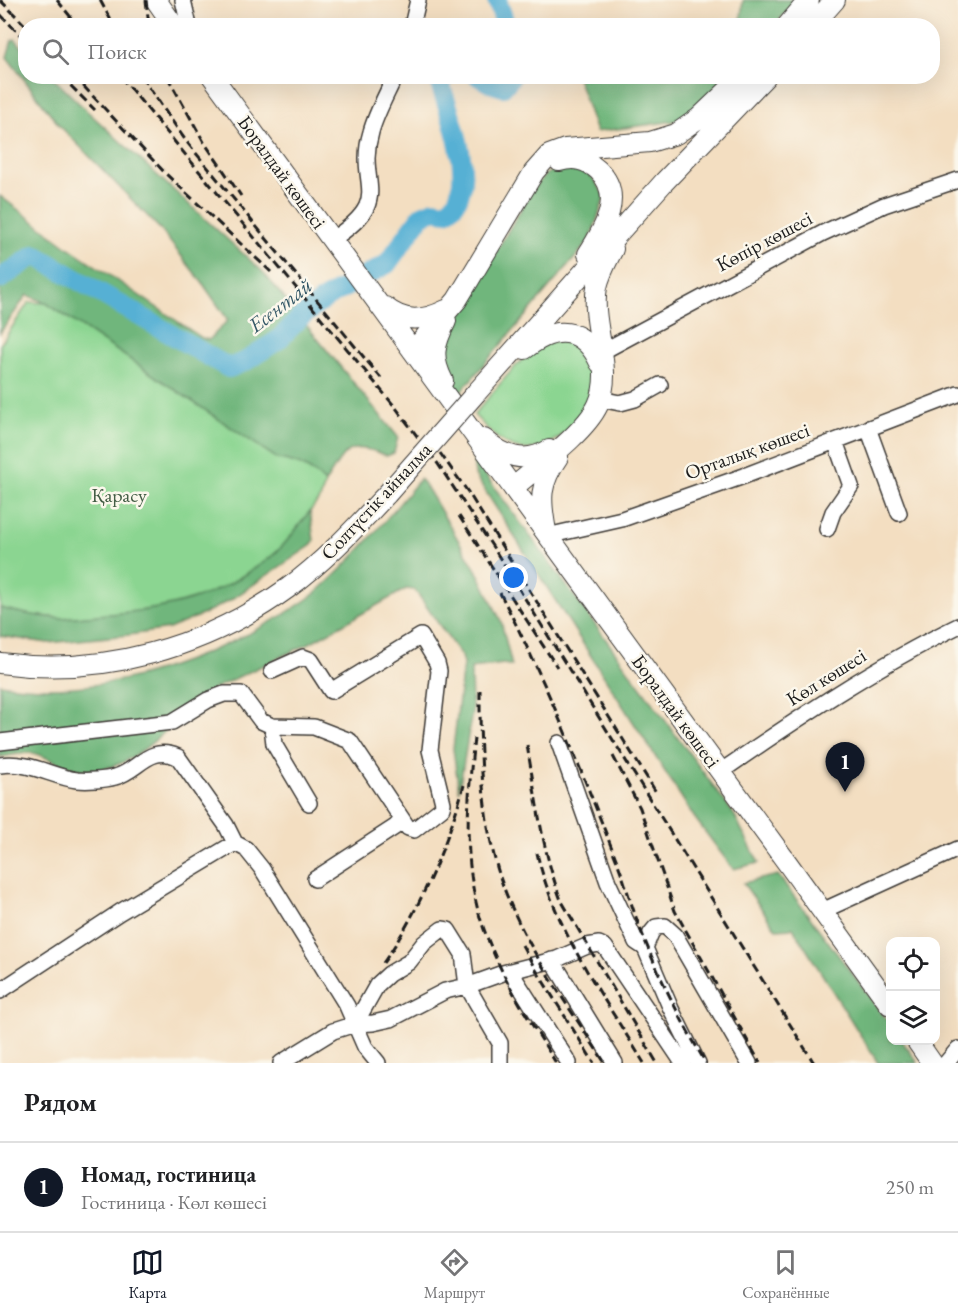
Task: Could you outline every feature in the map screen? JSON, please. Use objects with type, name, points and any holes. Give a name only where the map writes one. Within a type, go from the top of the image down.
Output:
[{"type":"main road","points":[[156,0],[168,18]]},
{"type":"main road","points":[[793,18],[808,0]]},
{"type":"main road","points":[[819,18],[835,0]]},
{"type":"main road","name":"Боралдай көшесі","points":[[218,84],[886,998]]},
{"type":"main road","points":[[574,434],[537,456],[525,459],[514,458],[493,447],[459,412],[439,374],[434,354],[438,339],[457,300],[539,165],[556,151],[650,142],[676,134],[699,118],[735,84]]},
{"type":"main road","name":"Солтүстік айналма","points":[[664,182],[738,84]]},
{"type":"main road","name":"Солтүстік айналма","points":[[0,663],[28,667],[74,666],[156,653],[197,639],[233,623],[289,587],[339,543],[387,494],[664,182],[758,84]]},
{"type":"main road","points":[[526,185],[549,166],[571,158],[583,160],[594,166],[609,183],[612,199],[607,220],[565,293]]},
{"type":"main road","points":[[513,488],[574,434],[590,417],[600,399],[603,374],[598,353],[597,286],[602,271],[637,212]]},
{"type":"main road","points":[[372,295],[387,309],[405,319],[424,318],[437,314],[457,300]]},
{"type":"main road","points":[[412,351],[457,300]]},
{"type":"main road","points":[[481,387],[533,343],[554,332],[574,335],[598,353]]},
{"type":"main road","points":[[547,536],[542,502],[543,483],[552,465],[574,434]]},
{"type":"main road","points":[[919,1045],[932,1063]]},
{"type":"street","points":[[183,0],[187,18]]},
{"type":"street","points":[[414,18],[418,0]]},
{"type":"street","points":[[331,240],[351,228],[363,215],[371,196],[367,158],[370,132],[391,84]]},
{"type":"street","name":"Көпір көшесі","points":[[598,353],[823,233],[884,205],[958,180]]},
{"type":"street","points":[[600,399],[620,403],[635,399],[660,385]]},
{"type":"street","name":"Орталық көшесі","points":[[547,536],[622,519],[958,394]]},
{"type":"street","points":[[868,428],[899,513]]},
{"type":"street","points":[[827,529],[833,512],[851,486],[835,441]]},
{"type":"street","name":"Көл көшесі","points":[[720,772],[809,711],[914,647],[958,626]]},
{"type":"street","points":[[0,742],[172,722],[208,700],[225,694],[241,694],[261,721],[272,726],[314,727],[350,741],[408,828],[414,830],[442,808],[443,803],[430,750],[439,670],[421,636],[331,691],[311,660],[303,657],[272,671]]},
{"type":"street","points":[[272,726],[274,744],[309,803]]},
{"type":"street","points":[[559,743],[608,882],[636,942],[645,948],[671,1010],[698,1063]]},
{"type":"street","points":[[0,765],[21,764],[78,780],[116,777],[152,755],[168,753],[178,758],[226,825],[235,843],[246,849],[262,868],[347,1006],[365,1047],[378,1063]]},
{"type":"street","points":[[315,879],[395,827],[402,820]]},
{"type":"street","points":[[0,991],[120,912],[235,843]]},
{"type":"street","points":[[822,911],[958,849]]},
{"type":"street","points":[[645,948],[656,927],[665,926],[675,935],[749,1063]]},
{"type":"street","points":[[355,1024],[377,985],[389,974],[409,962],[441,929],[448,930],[463,954],[467,986],[500,1043],[500,1063]]},
{"type":"street","points":[[281,1063],[333,1031],[355,1024],[391,1019],[445,991],[599,944],[683,1063]]},
{"type":"street","points":[[552,960],[615,1063]]},
{"type":"street","points":[[510,971],[569,1063]]},
{"type":"street","points":[[946,1063],[958,1049]]},
{"type":"green space","points":[[743,0],[797,0],[781,18],[741,18]]},
{"type":"green space","points":[[15,39],[18,42],[18,71],[7,57],[12,40]]},
{"type":"green space","points":[[28,84],[59,84],[262,271],[398,437],[394,453],[387,456],[364,449],[349,451],[325,483],[304,466],[278,459],[46,303],[27,295],[0,333],[0,196],[68,247],[202,338],[209,340],[228,320],[160,229],[59,125]]},
{"type":"green space","points":[[579,84],[721,84],[682,120],[596,132]]},
{"type":"green space","points":[[564,166],[579,168],[589,174],[605,196],[590,240],[458,395],[443,366],[442,359],[447,334],[533,189],[546,174]]},
{"type":"green space","name":"Қарасу","points":[[29,302],[46,303],[278,459],[304,466],[320,477],[325,483],[321,497],[283,547],[265,562],[207,595],[152,611],[62,618],[30,615],[0,608],[0,345]]},
{"type":"green space","points":[[571,340],[592,359],[596,377],[586,410],[560,437],[545,445],[529,449],[513,447],[497,437],[474,415],[507,376],[535,349],[550,342]]},
{"type":"green space","points":[[473,458],[733,813],[759,863],[733,869],[694,817],[475,475]]},
{"type":"green space","points":[[420,479],[478,573],[501,621],[512,666],[504,664],[471,668],[472,712],[459,791],[453,749],[463,664],[461,656],[415,590],[406,589],[306,645],[213,689],[152,743],[119,764],[101,769],[80,770],[32,753],[0,757],[0,684],[33,688],[65,688],[129,678],[191,659],[250,633],[277,619],[319,590],[359,550]]},
{"type":"green space","points":[[310,511],[314,541],[309,547],[232,599],[169,629],[48,643],[0,636],[0,608],[64,618],[152,609],[191,600],[209,593],[245,575],[271,557]]},
{"type":"green space","points":[[778,875],[886,1019],[886,1045],[905,1045],[918,1063],[878,1063],[793,928],[776,929],[743,883]]},
{"type":"waterway","name":"Есентай","points":[[497,0],[503,18]]},
{"type":"waterway","name":"Есентай","points":[[0,279],[35,255],[229,368],[246,361],[278,340],[301,317],[326,298],[387,264],[422,215],[434,210],[446,212],[455,203],[461,189],[461,158],[454,124],[440,84]]},
{"type":"waterway","name":"Есентай","points":[[493,84],[503,87],[505,84]]},
{"type":"railway","points":[[0,0],[18,18]]},
{"type":"railway","points":[[57,0],[72,18]]},
{"type":"railway","points":[[100,0],[110,18]]},
{"type":"railway","points":[[146,0],[148,18]]},
{"type":"railway","points":[[0,14],[18,33]]},
{"type":"railway","points":[[69,84],[95,110]]},
{"type":"railway","points":[[82,84],[166,174],[271,272]]},
{"type":"railway","points":[[127,84],[396,408],[438,464],[496,552],[814,1063]]},
{"type":"railway","points":[[147,84],[186,141],[381,378]]},
{"type":"railway","points":[[171,84],[204,142],[241,196]]},
{"type":"railway","points":[[440,453],[468,492],[656,792]]},
{"type":"railway","points":[[459,516],[557,667]]},
{"type":"railway","points":[[500,593],[533,660],[577,761],[652,957],[677,1011],[706,1063]]},
{"type":"railway","points":[[480,690],[483,786],[489,834],[501,880],[534,952],[605,1063]]},
{"type":"railway","points":[[474,738],[469,789],[468,841],[470,867],[480,917],[503,974],[556,1063]]},
{"type":"railway","points":[[527,745],[544,843],[561,900],[657,1063]]},
{"type":"railway","points":[[613,756],[640,808],[675,911],[760,1063]]},
{"type":"railway","points":[[383,963],[408,923],[431,877],[450,830],[464,785]]},
{"type":"railway","points":[[537,853],[545,882],[568,936],[597,988],[644,1063]]},
{"type":"railway","points":[[522,945],[594,1063]]},
{"type":"place","name":"Номад, гостиница","points":[[845,792]]}]
